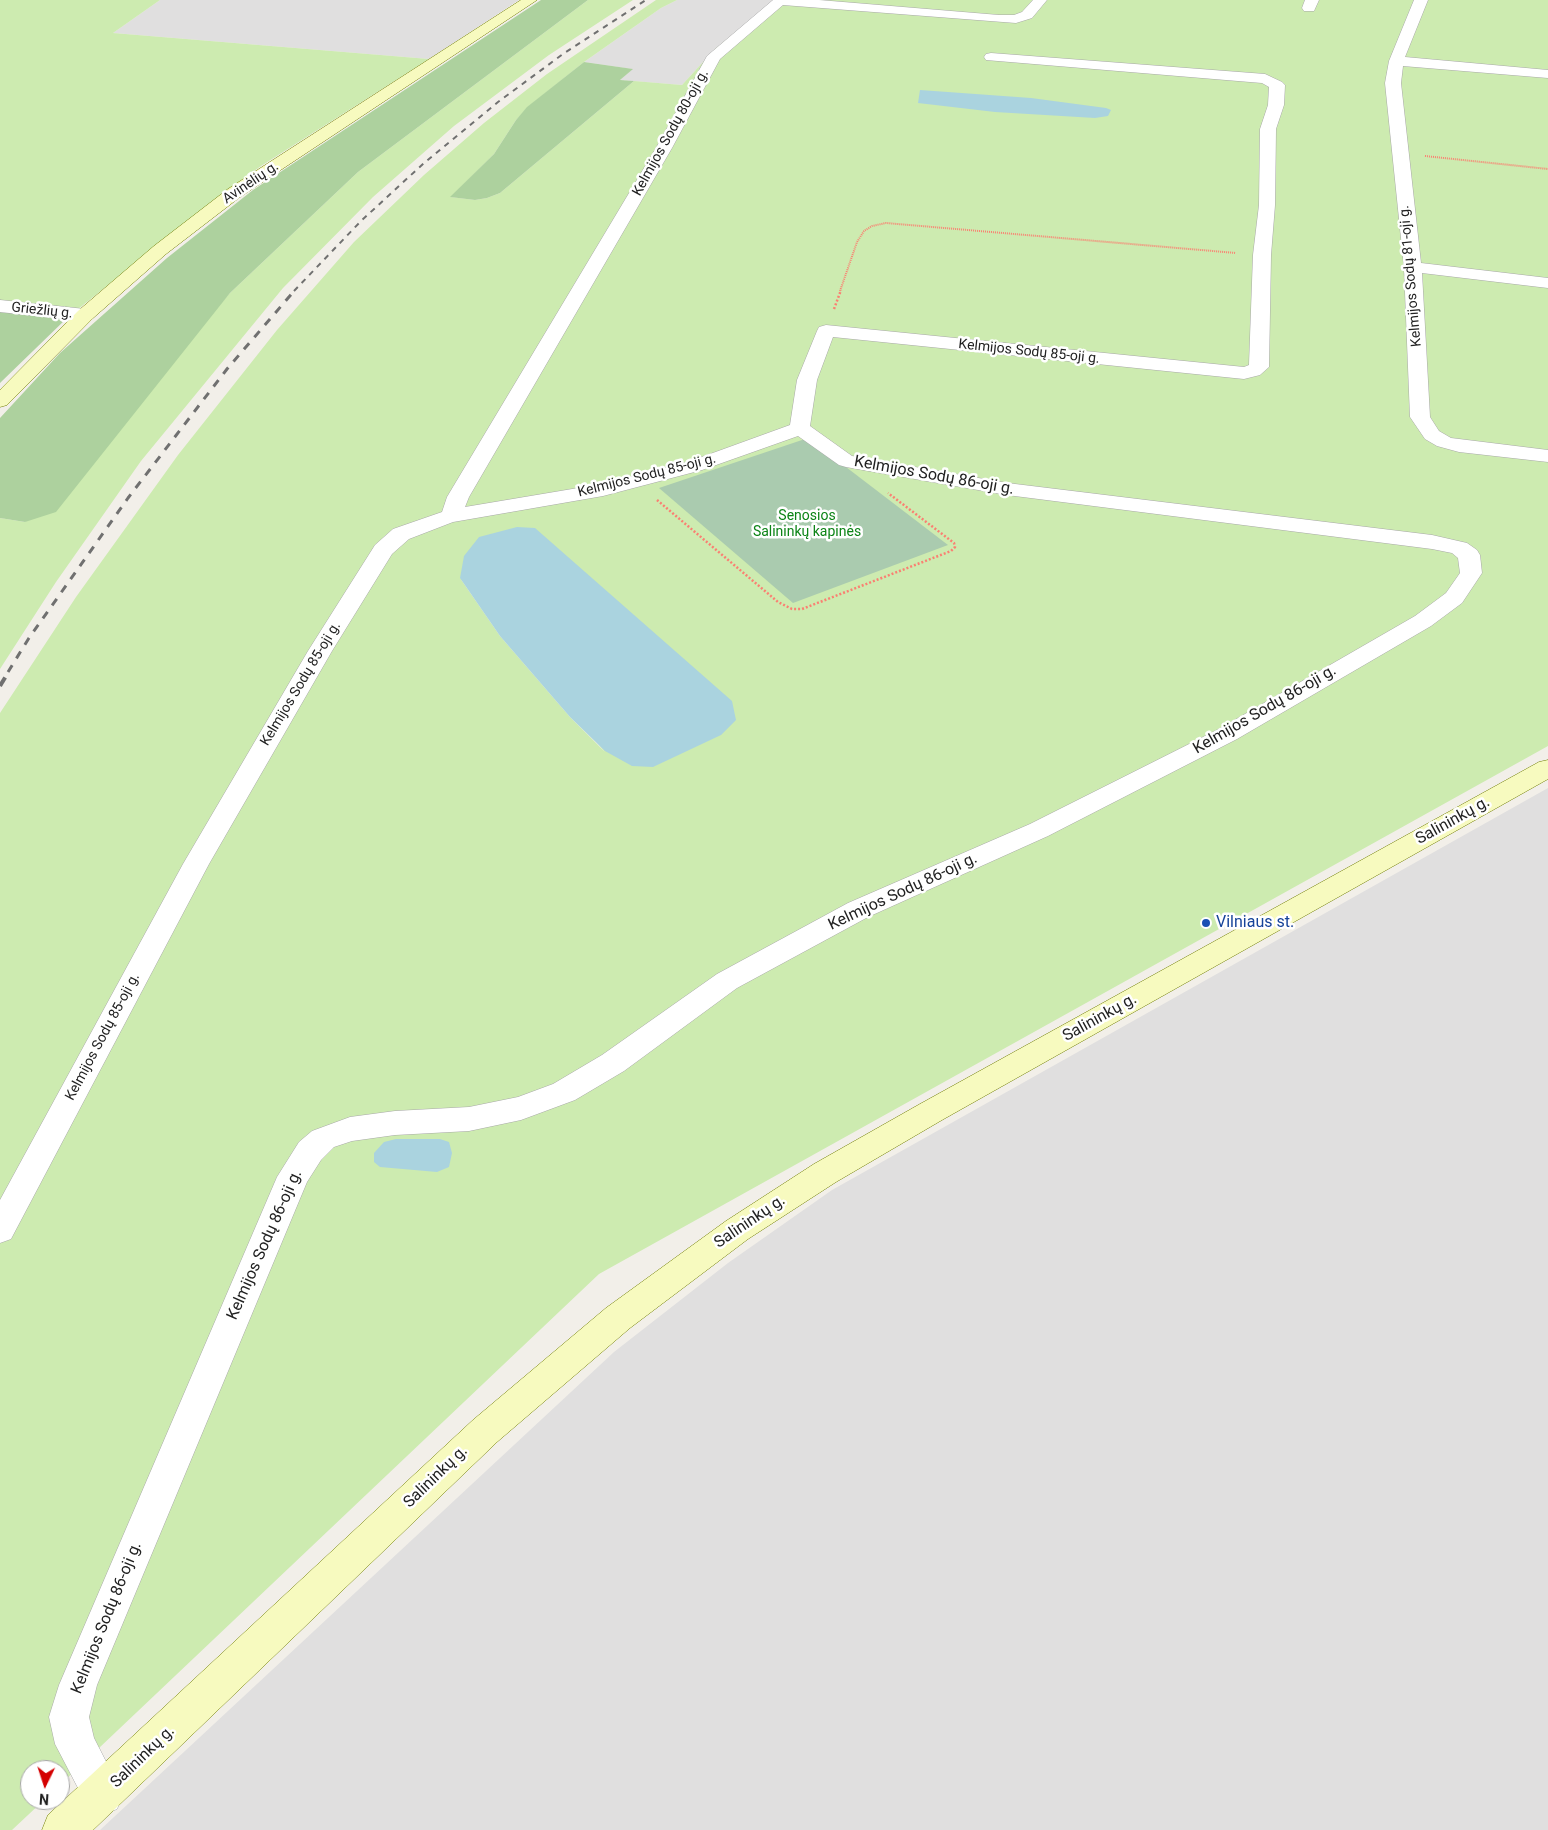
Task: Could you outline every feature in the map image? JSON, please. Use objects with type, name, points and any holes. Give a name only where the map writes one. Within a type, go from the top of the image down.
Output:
[{"type":"main road","name":"Avinėlių g.","points":[[0,401],[84,315],[160,250],[234,193],[530,0]]},
{"type":"main road","name":"Salininkų g.","points":[[64,1830],[485,1431],[618,1318],[737,1230],[825,1174],[931,1112],[1548,768]]},
{"type":"street","name":"Kelmijos Sodų 80-oji g.","points":[[451,516],[458,497],[664,148],[705,71],[720,51],[781,1],[1016,19],[1027,16],[1040,0]]},
{"type":"street","name":"Kelmijos Sodų 81-oji g.","points":[[1421,0],[1396,61],[1392,83],[1413,267],[1420,417],[1426,428],[1444,442],[1459,446],[1548,456]]},
{"type":"street","name":"Kelmijos Sodų 85-oji g.","points":[[826,331],[1244,373],[1253,371],[1258,367],[1262,255],[1267,206],[1268,129],[1276,104],[1277,85],[1255,78],[991,57]]},
{"type":"street","points":[[1396,61],[1548,74]]},
{"type":"street","points":[[1413,267],[1548,283]]},
{"type":"street","name":"Griežlių g.","points":[[0,306],[84,315]]},
{"type":"street","points":[[800,428],[807,380],[826,331]]},
{"type":"street","name":"Kelmijos Sodų 85-oji g.","points":[[0,1230],[196,864],[320,651],[383,550],[391,541],[411,529],[451,516],[604,490],[694,466],[800,428]]},
{"type":"street","name":"Kelmijos Sodų 86-oji g.","points":[[103,1794],[75,1744],[69,1717],[78,1685],[293,1177],[310,1151],[322,1139],[350,1130],[395,1123],[469,1120],[521,1108],[564,1092],[613,1064],[727,981],[858,910],[1039,830],[1228,734],[1423,622],[1454,598],[1471,572],[1469,555],[1459,548],[1432,542],[1007,489],[846,461],[800,428]]},
{"type":"path","points":[[1400,153],[1548,169]]},
{"type":"path","points":[[826,331],[857,242],[864,231],[872,226],[886,223],[899,222],[1262,255]]},
{"type":"path","points":[[635,482],[778,602],[792,609],[802,609],[951,551],[955,547],[954,543],[846,461]]},
{"type":"shaded area","points":[[160,0],[519,0],[429,59],[113,33]]},
{"type":"shaded area","points":[[677,0],[776,0],[715,49],[682,85],[620,80],[632,69],[584,62],[661,8]]},
{"type":"shaded area","points":[[1548,788],[1548,1830],[100,1830],[614,1352],[728,1263],[832,1190]]},
{"type":"green space","points":[[0,0],[160,0],[113,33],[429,59],[261,166],[210,203],[67,318],[0,312]]},
{"type":"green space","points":[[541,0],[588,0],[358,172],[230,293],[56,512],[25,522],[0,518],[0,418],[60,353],[167,258],[253,190]]},
{"type":"green space","points":[[588,0],[633,0],[549,55],[454,126],[373,197],[283,288],[141,461],[56,582],[0,669],[0,518],[25,522],[230,293],[358,172]]},
{"type":"green space","points":[[656,0],[677,0],[661,8],[584,62],[528,107],[516,120],[494,154],[451,197],[475,200],[500,193],[634,81],[682,85],[715,49],[776,0],[1548,0],[1548,746],[599,1274],[70,1776],[70,1760],[20,1760],[20,1810],[33,1810],[12,1830],[0,1830],[0,713],[76,597],[178,455],[277,330],[354,242],[424,175],[484,123],[547,74]],"holes":[[[460,578],[605,752],[570,717],[500,636]]]},
{"type":"green space","points":[[584,62],[633,69],[620,80],[634,81],[500,193],[475,200],[450,197],[494,154],[516,120],[527,107]]},
{"type":"green space","points":[[0,312],[67,318],[0,383]]},
{"type":"green space","name":"Senosios Salininkų kapinės","points":[[808,438],[948,545],[793,603],[659,488]]},
{"type":"water","points":[[920,90],[1031,98],[1111,110],[1108,116],[1095,118],[995,112],[918,103]]},
{"type":"water","points":[[517,527],[535,528],[732,701],[736,720],[721,735],[653,767],[632,766],[605,751],[570,717],[500,636],[460,578],[464,556],[479,537]]},
{"type":"water","points":[[396,1139],[440,1139],[449,1142],[452,1153],[449,1167],[437,1172],[380,1167],[374,1162],[374,1153],[384,1142]]},
{"type":"railway","points":[[294,291],[361,221],[424,163],[498,102],[563,54],[646,0]]},
{"type":"railway","points":[[8,672],[29,638],[128,498],[227,369],[295,290]]},
{"type":"railway","points":[[0,686],[9,671]]},
{"type":"place","name":"Vilniaus st.","points":[[1206,923]]}]
